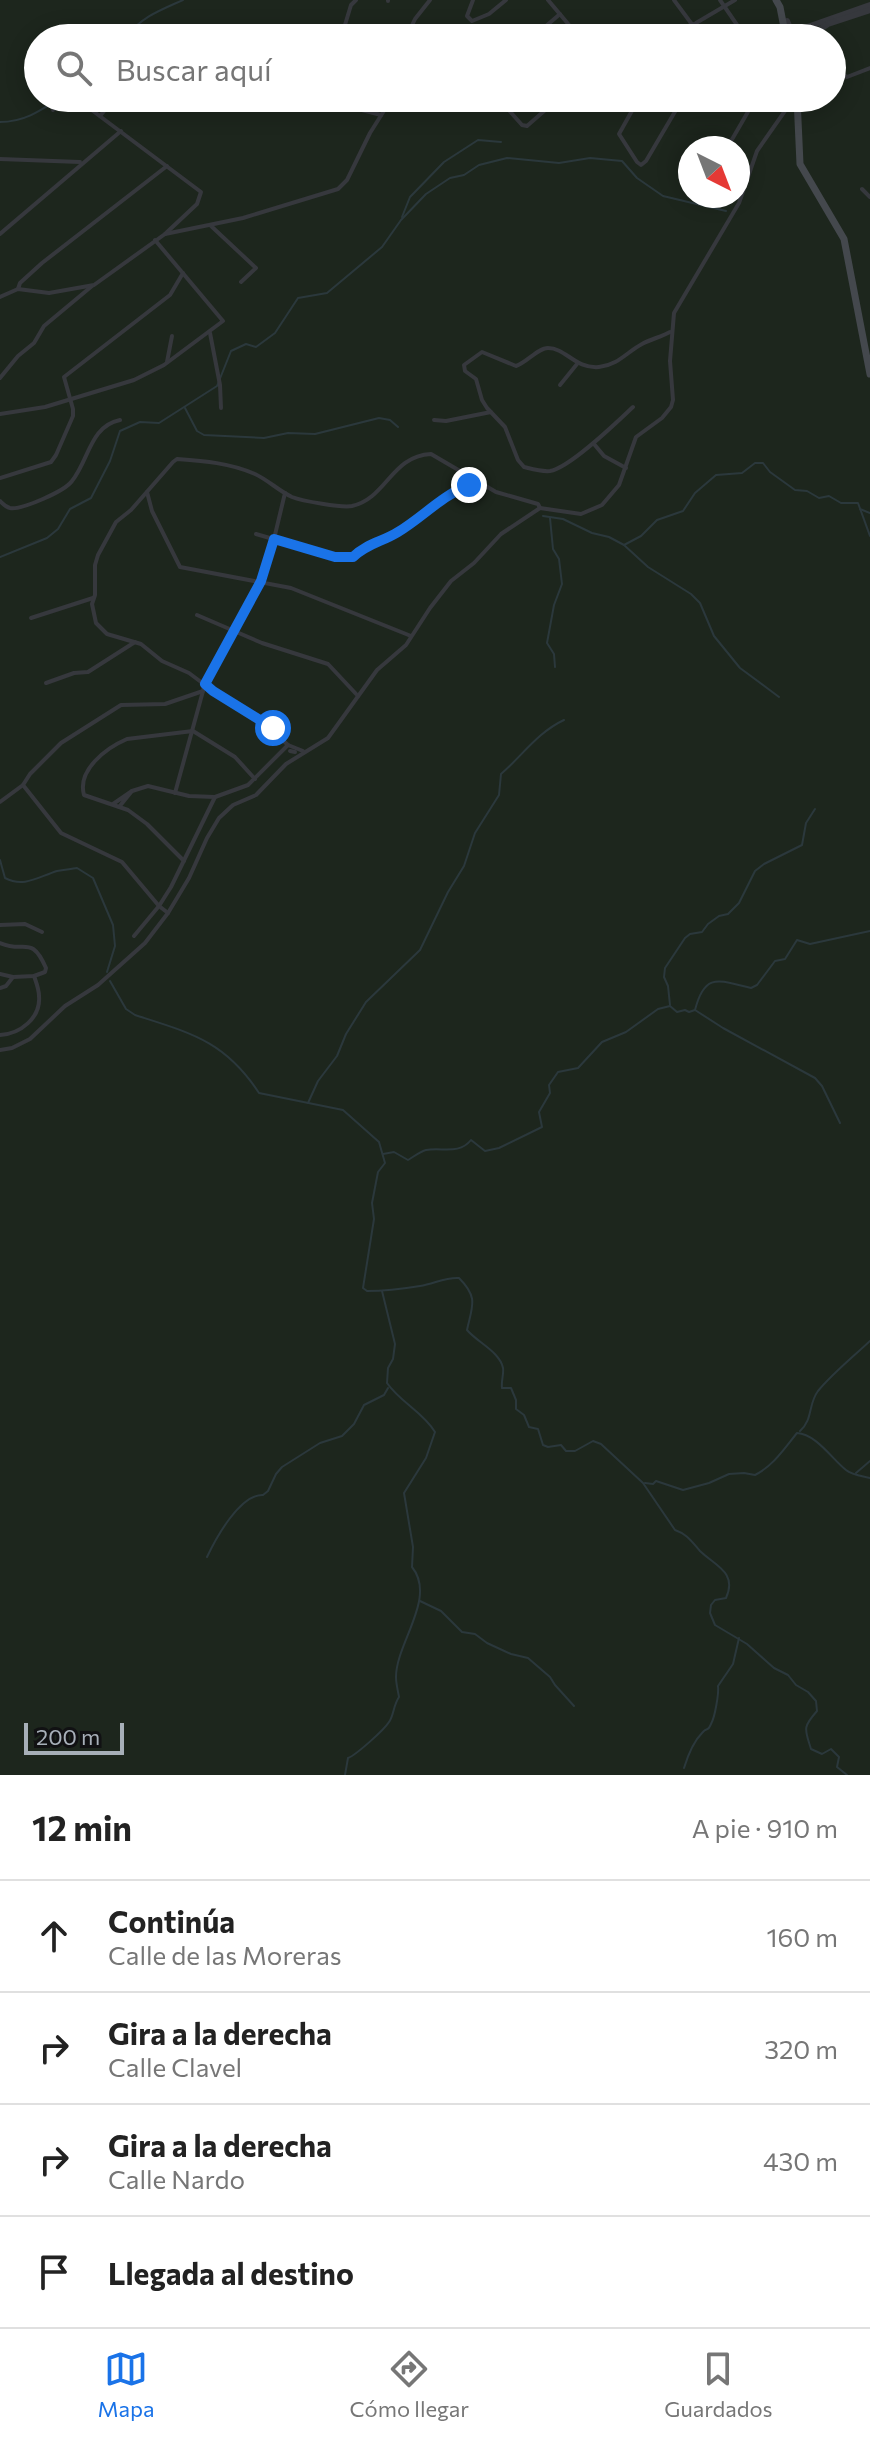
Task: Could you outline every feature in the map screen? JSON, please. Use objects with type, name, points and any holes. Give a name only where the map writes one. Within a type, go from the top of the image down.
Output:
[{"type":"main road","points":[[776,0],[784,24]]},
{"type":"main road","points":[[783,0],[787,24]]},
{"type":"main road","points":[[796,112],[798,154],[806,178],[844,239],[870,372]]},
{"type":"main road","points":[[797,112],[806,178]]},
{"type":"street","points":[[345,24],[351,5],[356,0]]},
{"type":"street","points":[[413,24],[430,0]]},
{"type":"street","points":[[473,0],[467,16],[472,21],[489,14],[506,0]]},
{"type":"street","points":[[548,0],[568,24]]},
{"type":"street","points":[[674,0],[692,24]]},
{"type":"street","points":[[720,0],[737,24]]},
{"type":"street","points":[[695,24],[735,0]]},
{"type":"street","points":[[833,24],[870,7]]},
{"type":"street","points":[[548,24],[560,14]]},
{"type":"street","points":[[846,76],[870,68]]},
{"type":"street","points":[[0,378],[18,356],[34,343],[44,326],[165,234],[197,204],[201,196],[199,189],[95,112]]},
{"type":"street","points":[[100,116],[103,112]]},
{"type":"street","points":[[370,112],[381,115]]},
{"type":"street","points":[[165,234],[243,218],[338,189],[347,180],[383,112]]},
{"type":"street","points":[[510,112],[522,125],[527,126],[543,112]]},
{"type":"street","points":[[630,112],[619,134],[641,165],[676,112]]},
{"type":"street","points":[[734,136],[748,112]]},
{"type":"street","points":[[750,167],[757,151],[787,112]]},
{"type":"street","points":[[781,118],[787,112]]},
{"type":"street","points":[[0,234],[121,131]]},
{"type":"street","points":[[0,160],[83,162]]},
{"type":"street","points":[[18,289],[20,283],[42,263],[167,166]]},
{"type":"street","points":[[862,189],[870,197]]},
{"type":"street","points":[[0,1050],[21,1045],[65,1006],[98,985],[135,952],[168,913],[219,818],[233,805],[256,795],[294,752],[324,742],[333,733],[377,670],[400,651],[459,573],[474,563],[501,534],[540,508],[581,514],[591,511],[612,496],[626,468],[636,437],[662,418],[671,407],[670,361],[674,313],[735,208]]},
{"type":"street","points":[[210,225],[256,268],[241,282]]},
{"type":"street","points":[[0,414],[45,407],[134,380],[167,362],[223,321],[155,240]]},
{"type":"street","points":[[0,478],[51,462],[73,416],[64,379],[66,375],[170,295],[183,273]]},
{"type":"street","points":[[0,297],[18,289],[49,293],[94,285]]},
{"type":"street","points":[[633,407],[594,444],[552,471],[524,467],[518,460],[505,427],[478,393],[475,378],[465,371],[464,366],[478,353],[487,353],[516,366],[549,348],[564,353],[577,364],[590,367],[610,365],[641,345],[671,332]]},
{"type":"street","points":[[210,333],[221,408]]},
{"type":"street","points":[[167,362],[172,336]]},
{"type":"street","points":[[661,338],[671,340]]},
{"type":"street","points":[[560,385],[577,364]]},
{"type":"street","points":[[434,420],[446,421],[491,412]]},
{"type":"street","points":[[0,501],[8,508],[18,507],[65,488],[74,480],[97,433],[110,421],[120,420]]},
{"type":"street","points":[[594,444],[604,456],[626,468]]},
{"type":"street","points":[[294,752],[261,720],[204,686],[189,673],[162,661],[145,646],[103,632],[96,623],[93,598],[95,565],[107,536],[116,522],[131,510],[177,459],[217,462],[254,473],[293,497],[351,507],[374,495],[396,469],[419,454],[431,454],[496,492],[538,504],[540,508]]},
{"type":"street","points":[[256,534],[335,557],[353,557],[366,545],[401,530],[452,492],[481,484]]},
{"type":"street","points":[[146,491],[152,511],[180,567],[291,588],[411,636]]},
{"type":"street","points":[[175,793],[204,686],[261,581],[285,493]]},
{"type":"street","points":[[31,618],[93,598]]},
{"type":"street","points":[[197,615],[262,643],[328,664],[358,696]]},
{"type":"street","points":[[46,683],[74,673],[88,672],[135,642]]},
{"type":"street","points":[[0,802],[23,785],[61,743],[121,705],[165,704],[204,686]]},
{"type":"street","points":[[184,861],[147,824],[128,810],[83,794],[85,774],[94,763],[127,739],[193,731],[235,757],[255,779]]},
{"type":"street","points":[[116,806],[132,791],[148,786],[189,796],[215,797],[248,785],[288,745]]},
{"type":"street","points":[[23,785],[61,833],[118,859],[168,913]]},
{"type":"street","points":[[134,936],[161,907],[215,797]]},
{"type":"street","points":[[161,907],[173,904]]},
{"type":"street","points":[[159,924],[161,907]]},
{"type":"street","points":[[0,925],[25,924],[42,932]]},
{"type":"street","points":[[0,943],[35,949],[46,970],[34,976],[0,974]]},
{"type":"street","points":[[0,1035],[16,1033],[34,1016],[39,1001],[34,976]]},
{"type":"street","points":[[0,988],[13,977]]},
{"type":"shaded area","points":[[0,0],[870,0],[870,1775],[0,1775]]},
{"type":"waterway","points":[[138,24],[183,0]]},
{"type":"waterway","points":[[0,122],[24,118],[37,112]]},
{"type":"waterway","points":[[402,217],[410,197],[444,162],[478,140],[501,142]]},
{"type":"waterway","points":[[0,557],[47,538],[58,529],[70,509],[91,498],[110,461],[120,431],[140,422],[159,423],[217,386],[231,351],[246,344],[256,347],[275,333],[298,298],[327,293],[382,247],[401,220],[426,194],[450,178],[464,175],[479,165],[507,158],[559,163],[590,158],[622,161],[637,178],[663,196],[726,211]]},
{"type":"waterway","points":[[185,408],[197,431],[204,435],[264,438],[288,433],[315,434],[379,418],[390,420],[398,427]]},
{"type":"waterway","points":[[624,545],[641,536],[657,520],[683,511],[695,493],[716,475],[742,473],[755,463],[763,463],[795,490],[807,491],[819,498],[829,496],[841,503],[858,503],[870,536]]},
{"type":"waterway","points":[[860,509],[870,513]]},
{"type":"waterway","points":[[543,516],[563,519],[592,533],[609,537],[691,594],[700,603],[714,636],[740,668],[779,697]]},
{"type":"waterway","points":[[550,518],[553,549],[559,559],[562,584],[554,605],[547,643],[554,654],[555,667]]},
{"type":"waterway","points":[[308,1103],[366,1002],[420,950],[464,866],[475,833],[499,795],[501,774],[538,738],[564,720]]},
{"type":"waterway","points":[[670,1005],[665,968],[685,938],[702,932],[719,916],[728,914],[739,903],[755,871],[802,845],[806,823],[815,809]]},
{"type":"waterway","points":[[0,860],[5,878],[12,881],[25,882],[77,868],[93,878],[113,925],[115,946],[107,972]]},
{"type":"waterway","points":[[383,1154],[394,1152],[408,1160],[426,1150],[450,1150],[471,1140],[485,1151],[499,1148],[542,1127],[539,1112],[550,1093],[549,1085],[558,1072],[578,1068],[602,1042],[626,1032],[658,1009],[670,1006],[677,1012],[695,1010],[704,989],[715,982],[751,988],[757,985],[775,961],[785,959],[797,940],[810,944],[870,931]]},
{"type":"waterway","points":[[110,981],[126,1009],[190,1034],[220,1050],[246,1075],[259,1093],[343,1110],[379,1142],[385,1163],[378,1172],[372,1203],[374,1219],[363,1288],[367,1291],[394,1290],[459,1278],[472,1297],[467,1330],[501,1362],[502,1388],[511,1388],[516,1409],[524,1415],[529,1427],[538,1429],[543,1445],[561,1445],[566,1451],[575,1451],[593,1441],[601,1444],[643,1483],[675,1530],[686,1536],[727,1575],[729,1589],[726,1598],[715,1600],[711,1605],[710,1613],[715,1625],[747,1644],[816,1701],[817,1711],[806,1729],[811,1749],[822,1754],[831,1749],[839,1757],[837,1767],[847,1775]]},
{"type":"waterway","points":[[695,1010],[815,1078],[840,1123]]},
{"type":"waterway","points":[[345,1775],[348,1758],[386,1726],[399,1697],[396,1680],[398,1664],[420,1592],[412,1567],[413,1547],[404,1493],[426,1458],[435,1432],[387,1383],[395,1344],[382,1291]]},
{"type":"waterway","points":[[800,1431],[807,1422],[818,1391],[870,1341]]},
{"type":"waterway","points":[[207,1557],[230,1518],[246,1502],[268,1491],[282,1467],[320,1443],[342,1436],[354,1424],[364,1405],[384,1395],[388,1388]]},
{"type":"waterway","points":[[645,1483],[653,1484],[656,1481],[683,1490],[729,1474],[755,1475],[773,1462],[797,1433],[817,1442],[848,1472],[870,1478]]},
{"type":"waterway","points":[[856,1473],[870,1461]]},
{"type":"waterway","points":[[420,1601],[441,1611],[462,1632],[475,1634],[511,1654],[528,1658],[550,1677],[574,1706]]},
{"type":"waterway","points":[[684,1768],[693,1745],[712,1721],[718,1686],[733,1664],[739,1638]]},
{"type":"route","points":[[273,728],[205,684],[261,581],[274,539],[335,557],[353,557],[366,545],[386,539],[452,492],[469,485]]}]
